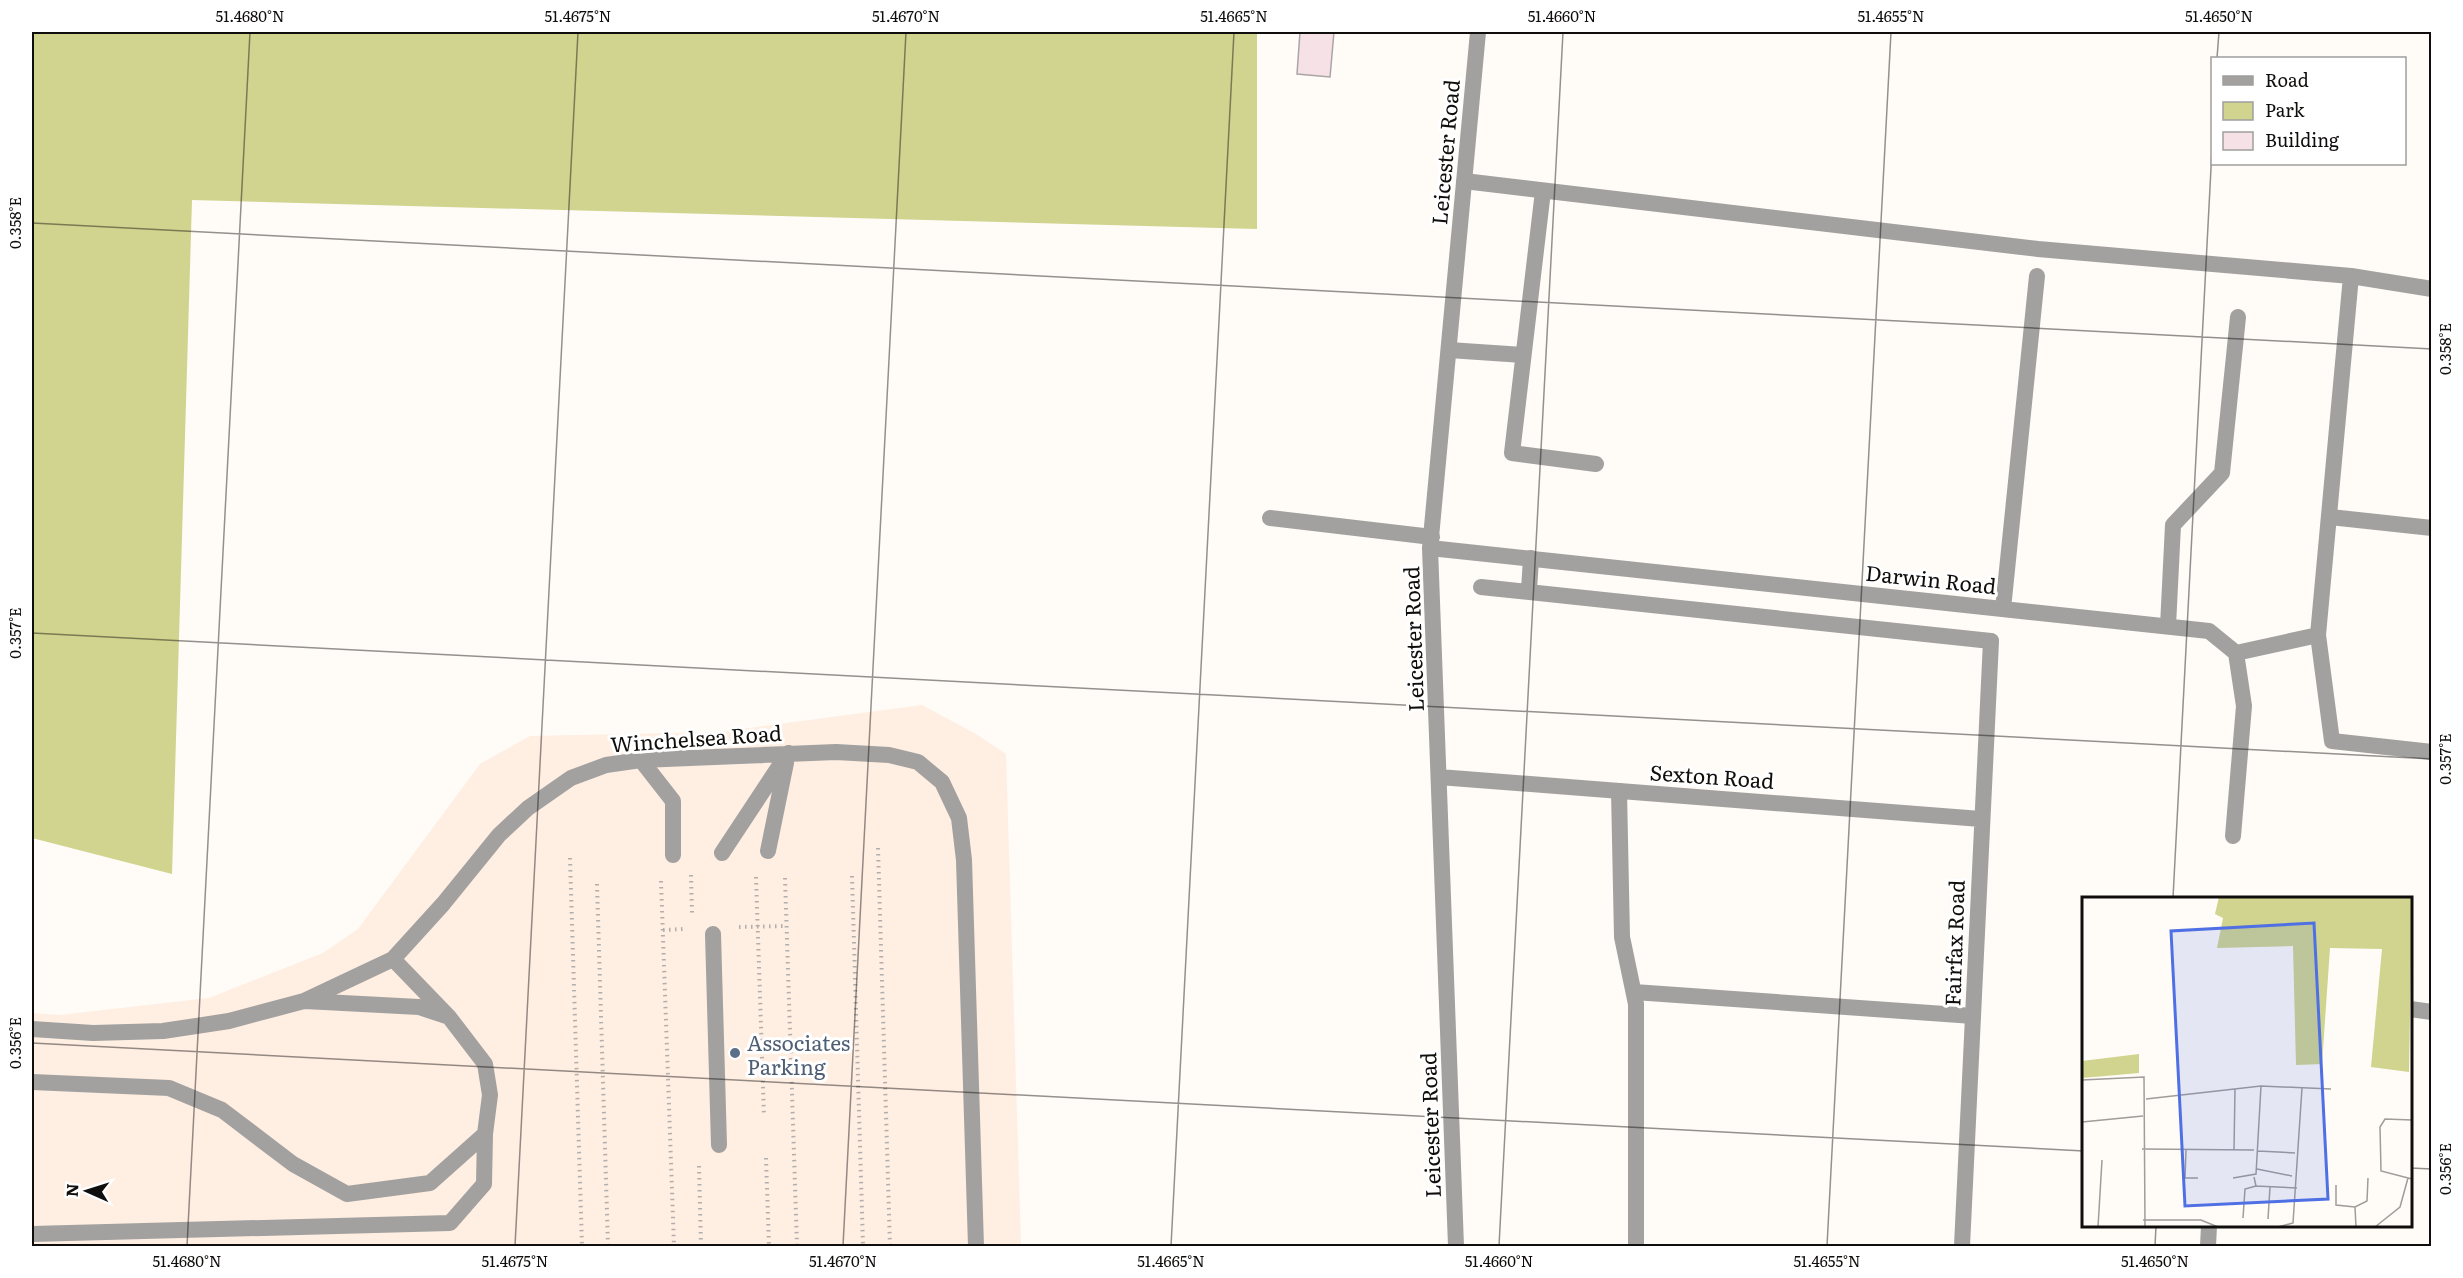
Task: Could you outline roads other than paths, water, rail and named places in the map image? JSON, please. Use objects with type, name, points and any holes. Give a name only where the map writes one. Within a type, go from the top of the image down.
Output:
[{"type":"street","name":"Leicester Road","points":[[1456,1246],[1431,542],[1478,32]]},
{"type":"street","points":[[1464,181],[2038,249],[2352,276],[2432,289]]},
{"type":"street","points":[[1543,191],[1512,453],[1596,464]]},
{"type":"street","points":[[2003,609],[2037,276]]},
{"type":"street","points":[[2352,276],[2318,635],[2332,741],[2432,752]]},
{"type":"street","points":[[2168,626],[2173,525],[2222,473],[2238,316]]},
{"type":"street","points":[[1449,350],[1523,355]]},
{"type":"street","points":[[2330,517],[2432,528]]},
{"type":"street","name":"Darwin Road","points":[[1270,518],[1531,558],[2209,631],[2236,653]]},
{"type":"street","points":[[1481,587],[1529,590],[1531,558]]},
{"type":"street","name":"Fairfax Road","points":[[1529,590],[1991,641],[1962,1246]]},
{"type":"street","points":[[2233,836],[2244,706],[2236,653],[2318,635]]},
{"type":"street","name":"Winchelsea Road","points":[[32,1029],[93,1033],[163,1031],[229,1021],[304,1001],[393,959],[443,904],[499,835],[528,808],[571,778],[606,765],[641,760],[788,753],[836,752],[889,755],[918,762],[942,782],[959,818],[964,860],[976,1246]]},
{"type":"street","points":[[768,851],[788,753]]},
{"type":"street","points":[[722,853],[788,753]]},
{"type":"street","points":[[641,760],[673,801],[673,855]]},
{"type":"street","name":"Sexton Road","points":[[1440,777],[1981,819]]},
{"type":"street","points":[[1618,791],[1622,937],[1636,1004],[1636,1246]]},
{"type":"street","points":[[713,934],[719,1146]]},
{"type":"street","points":[[32,1234],[450,1223],[484,1184],[485,1134],[490,1095],[485,1064],[449,1017],[393,959]]},
{"type":"street","points":[[1634,992],[1973,1016]]},
{"type":"street","points":[[304,1001],[419,1007],[449,1017]]},
{"type":"street","points":[[2412,1009],[2432,1012]]},
{"type":"street","points":[[32,1082],[169,1088],[222,1110],[293,1164],[347,1194],[430,1183],[485,1134]]},
{"type":"street","points":[[2208,1246],[2209,1227]]},
{"type":"place","name":"Associates Parking","points":[[735,1053]]}]
